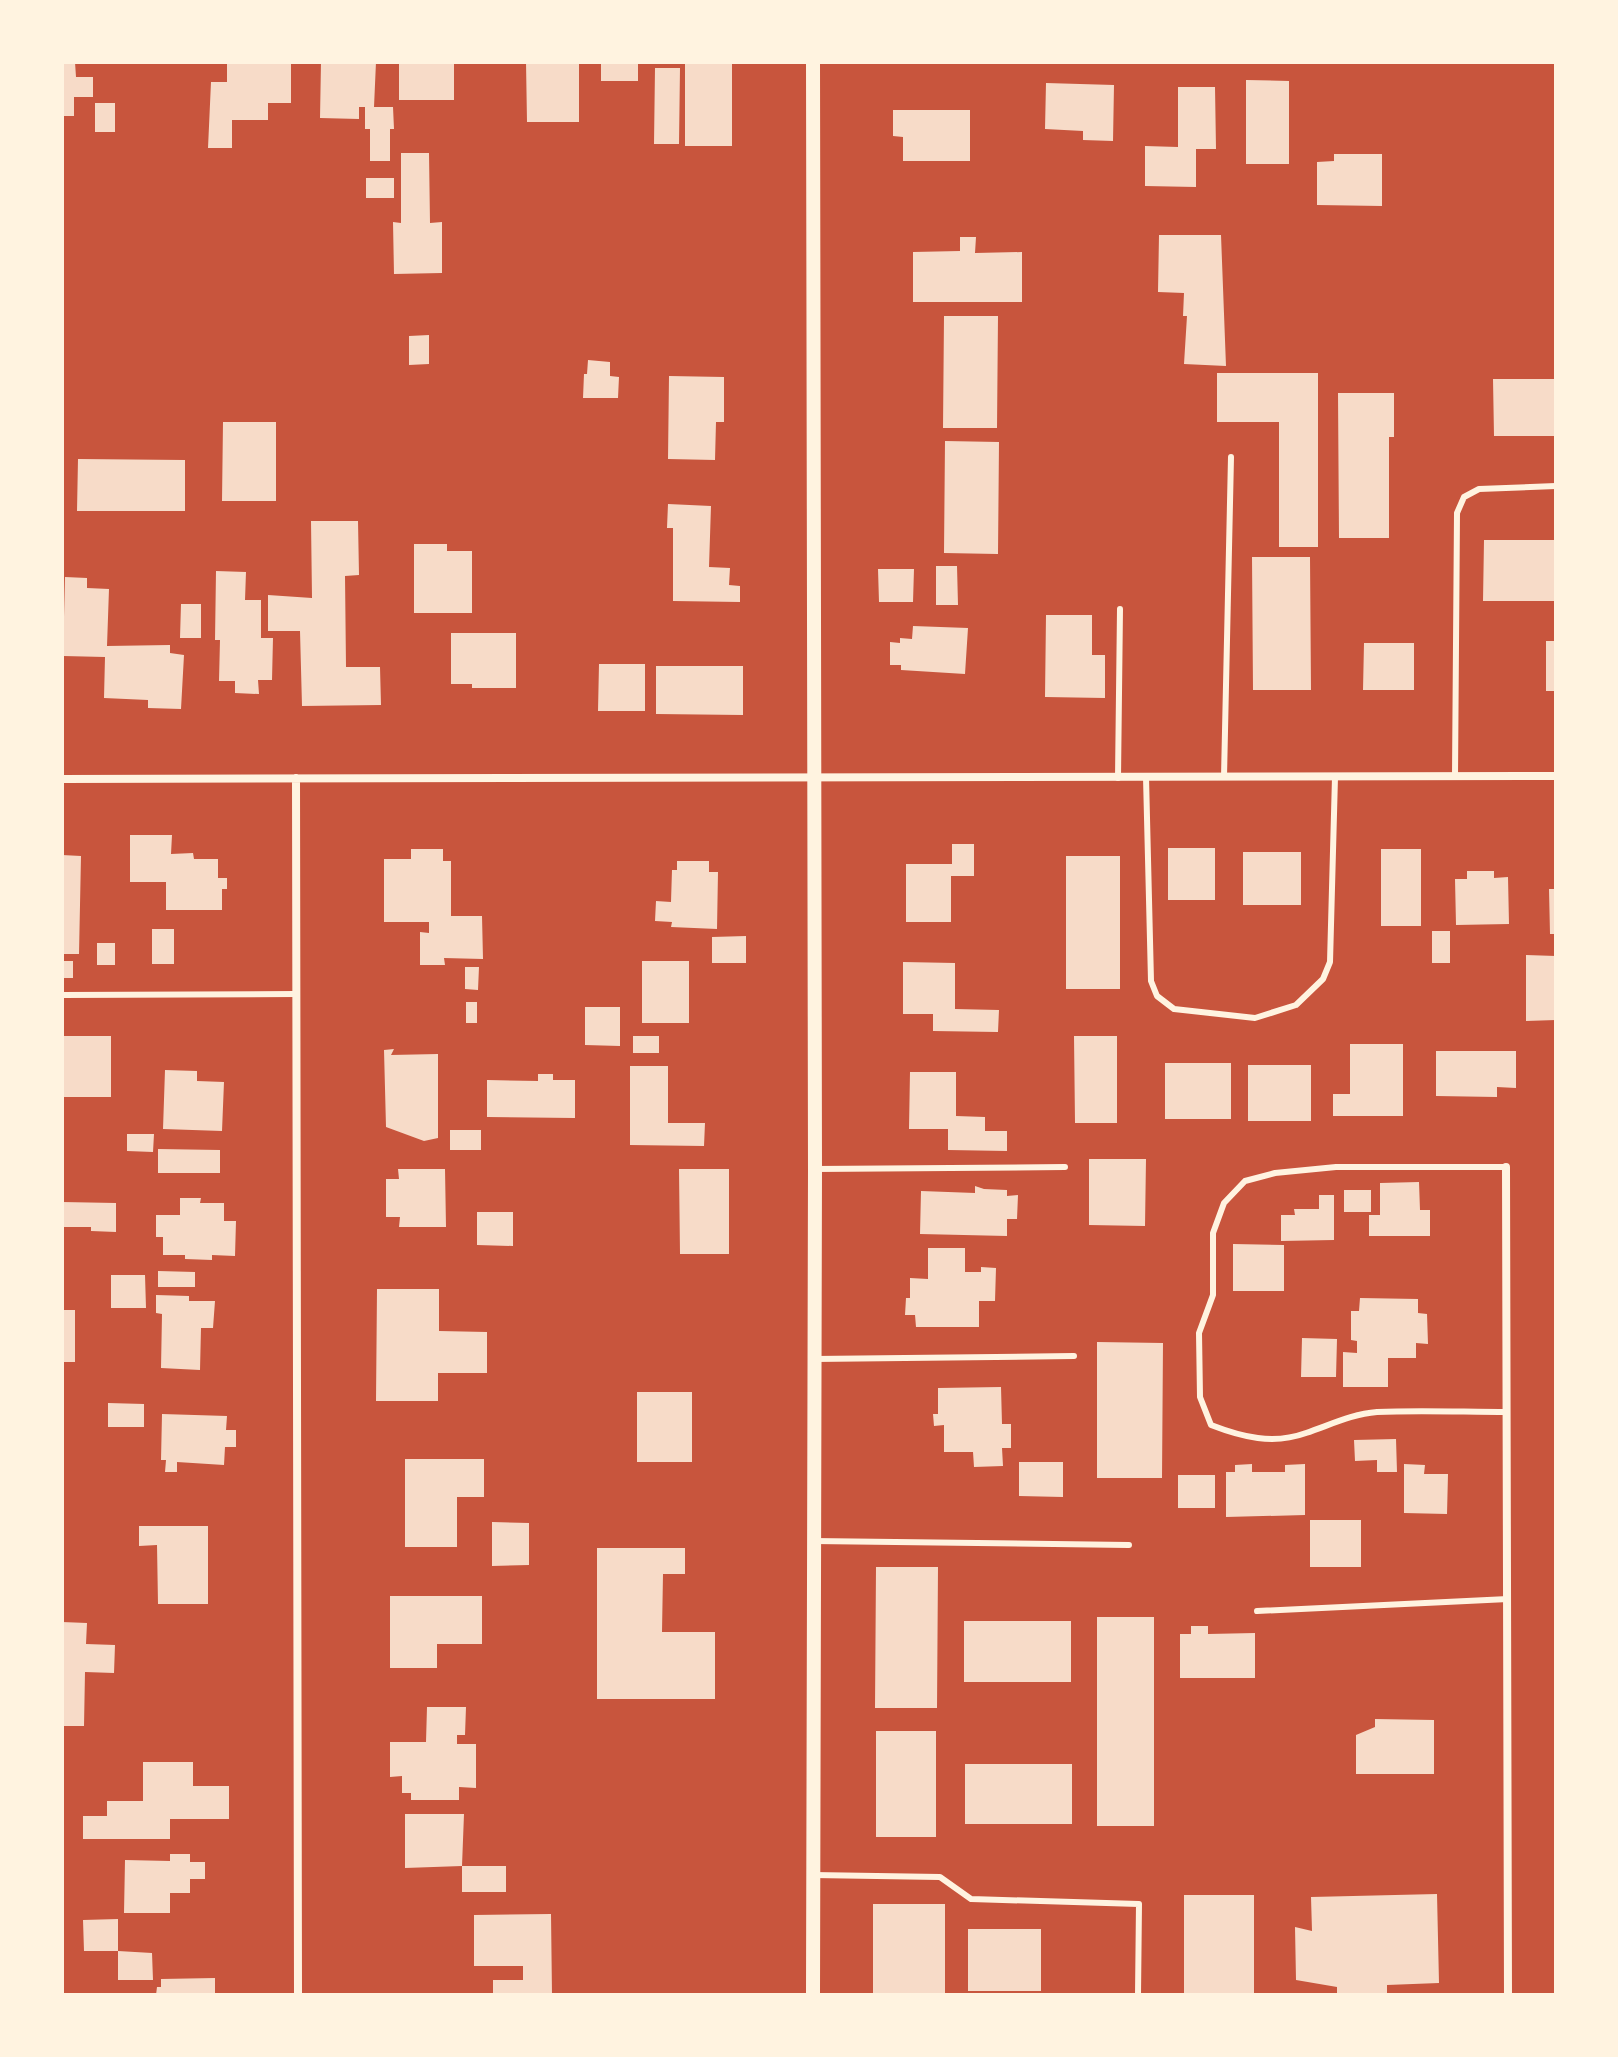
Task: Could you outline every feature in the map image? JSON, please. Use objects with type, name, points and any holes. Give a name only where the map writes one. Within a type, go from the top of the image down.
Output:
[{"type":"street","points":[[813,62],[813,1995]]},
{"type":"street","points":[[62,779],[1556,776]]},
{"type":"street","points":[[296,778],[298,1995]]},
{"type":"street","points":[[1506,1167],[1508,1995]]},
{"type":"lane","points":[[1224,777],[1231,457]]},
{"type":"lane","points":[[1455,776],[1457,513],[1464,497],[1479,489],[1556,486]]},
{"type":"lane","points":[[1118,778],[1120,609]]},
{"type":"lane","points":[[1146,777],[1151,981],[1157,996],[1174,1009],[1255,1018],[1296,1005],[1323,979],[1330,962],[1335,777]]},
{"type":"lane","points":[[62,995],[296,994]]},
{"type":"lane","points":[[815,1169],[1065,1167]]},
{"type":"lane","points":[[1506,1167],[1336,1167],[1275,1173],[1245,1181],[1224,1203],[1213,1233],[1213,1295],[1199,1333],[1200,1397],[1211,1425],[1243,1437],[1280,1440],[1332,1422],[1374,1412],[1507,1412]]},
{"type":"lane","points":[[814,1359],[1074,1356]]},
{"type":"lane","points":[[813,1541],[1129,1545]]},
{"type":"lane","points":[[1257,1611],[1508,1599]]},
{"type":"lane","points":[[813,1875],[940,1877],[971,1899],[1139,1904],[1138,1995]]},
{"type":"building","points":[[62,62],[75,62],[76,77],[93,77],[93,97],[74,97],[74,116],[62,116]]},
{"type":"building","points":[[291,62],[291,103],[268,103],[268,120],[232,120],[232,148],[208,148],[211,82],[227,82],[227,63]]},
{"type":"building","points":[[321,62],[376,62],[374,107],[393,107],[390,161],[370,161],[370,129],[365,129],[365,107],[359,107],[359,119],[320,118]]},
{"type":"building","points":[[399,62],[454,62],[454,100],[399,100]]},
{"type":"building","points":[[526,62],[579,62],[579,122],[527,122]]},
{"type":"building","points":[[601,62],[638,62],[638,81],[601,81]]},
{"type":"building","points":[[685,62],[732,62],[732,146],[685,146]]},
{"type":"building","points":[[655,68],[680,68],[679,144],[654,144]]},
{"type":"building","points":[[1246,80],[1289,81],[1289,164],[1246,164]]},
{"type":"building","points":[[1046,83],[1114,85],[1113,141],[1083,140],[1083,131],[1045,129]]},
{"type":"building","points":[[1178,87],[1215,87],[1216,149],[1196,149],[1196,187],[1145,186],[1145,146],[1178,147]]},
{"type":"building","points":[[95,103],[115,103],[115,132],[95,132]]},
{"type":"building","points":[[893,110],[970,110],[970,161],[903,161],[903,137],[893,136]]},
{"type":"building","points":[[401,153],[429,153],[430,223],[442,222],[442,273],[394,274],[393,222],[401,223]]},
{"type":"building","points":[[1334,154],[1382,154],[1382,206],[1317,205],[1317,162],[1334,161]]},
{"type":"building","points":[[366,178],[394,178],[394,198],[366,198]]},
{"type":"building","points":[[1159,235],[1221,235],[1226,366],[1184,364],[1187,316],[1183,316],[1184,293],[1158,292]]},
{"type":"building","points":[[960,237],[976,237],[975,253],[1022,252],[1022,302],[913,302],[913,252],[960,251]]},
{"type":"building","points":[[944,316],[998,316],[997,428],[943,428]]},
{"type":"building","points":[[429,335],[429,364],[409,365],[409,336]]},
{"type":"building","points":[[588,360],[610,362],[610,376],[619,377],[618,398],[583,398]]},
{"type":"building","points":[[1217,373],[1318,373],[1318,547],[1279,547],[1279,422],[1217,422]]},
{"type":"building","points":[[669,376],[724,377],[724,422],[716,422],[715,460],[668,459]]},
{"type":"building","points":[[1493,379],[1556,379],[1556,436],[1494,436]]},
{"type":"building","points":[[1338,393],[1394,393],[1394,437],[1389,437],[1389,538],[1339,538]]},
{"type":"building","points":[[223,422],[276,422],[276,501],[222,501]]},
{"type":"building","points":[[945,441],[999,442],[998,554],[944,553]]},
{"type":"building","points":[[78,459],[185,460],[185,511],[77,511]]},
{"type":"building","points":[[668,504],[711,506],[709,567],[730,568],[729,585],[740,586],[740,602],[673,601],[673,528],[667,528]]},
{"type":"building","points":[[311,521],[358,521],[359,575],[345,576],[346,667],[380,667],[381,705],[302,706],[300,631],[268,631],[268,595],[312,598]]},
{"type":"building","points":[[1484,540],[1556,540],[1556,601],[1483,601]]},
{"type":"building","points":[[414,544],[447,544],[447,551],[472,551],[472,613],[414,613]]},
{"type":"building","points":[[1252,557],[1310,557],[1311,690],[1253,690]]},
{"type":"building","points":[[936,566],[957,566],[958,605],[936,605]]},
{"type":"building","points":[[878,569],[914,569],[913,602],[879,602]]},
{"type":"building","points":[[216,571],[246,572],[245,600],[261,600],[261,638],[273,638],[272,680],[258,680],[259,694],[235,693],[235,681],[219,681],[220,640],[215,640]]},
{"type":"building","points":[[65,577],[87,578],[87,588],[109,589],[107,646],[170,645],[170,653],[184,655],[181,709],[148,708],[148,700],[104,698],[105,657],[63,656]]},
{"type":"building","points":[[181,604],[201,604],[201,638],[180,638]]},
{"type":"building","points":[[1046,615],[1092,615],[1092,655],[1105,655],[1105,698],[1045,697]]},
{"type":"building","points":[[913,626],[968,628],[965,674],[901,670],[901,665],[890,665],[890,642],[900,643],[900,638],[912,639]]},
{"type":"building","points":[[451,633],[516,633],[516,688],[472,688],[472,684],[451,684]]},
{"type":"building","points":[[1546,641],[1556,641],[1556,691],[1546,691]]},
{"type":"building","points":[[1364,643],[1414,643],[1414,690],[1363,690]]},
{"type":"building","points":[[599,664],[645,664],[645,711],[598,711]]},
{"type":"building","points":[[656,666],[743,666],[743,715],[656,714]]},
{"type":"building","points":[[130,835],[172,835],[171,854],[193,853],[194,859],[218,859],[218,878],[227,878],[227,889],[222,889],[222,910],[166,910],[166,882],[130,882]]},
{"type":"building","points":[[952,844],[974,844],[974,876],[951,876],[951,922],[906,922],[906,864],[952,864]]},
{"type":"building","points":[[1168,848],[1215,848],[1215,900],[1168,900]]},
{"type":"building","points":[[411,849],[443,849],[443,861],[451,861],[451,916],[482,916],[483,959],[444,958],[445,965],[420,965],[420,932],[429,933],[429,922],[384,922],[384,859],[411,859]]},
{"type":"building","points":[[1381,849],[1421,849],[1421,926],[1381,926]]},
{"type":"building","points":[[1243,852],[1301,852],[1301,905],[1243,905]]},
{"type":"building","points":[[62,855],[81,856],[79,954],[62,954]]},
{"type":"building","points":[[1066,856],[1120,856],[1120,989],[1066,989]]},
{"type":"building","points":[[677,861],[709,861],[709,872],[718,872],[717,929],[671,927],[672,922],[655,921],[656,901],[671,902],[672,870],[677,870]]},
{"type":"building","points":[[1467,871],[1494,871],[1494,878],[1508,877],[1509,924],[1456,925],[1455,879],[1467,879]]},
{"type":"building","points":[[1549,889],[1556,889],[1556,934],[1550,934]]},
{"type":"building","points":[[152,929],[174,929],[174,964],[152,964]]},
{"type":"building","points":[[1432,931],[1450,931],[1450,963],[1432,963]]},
{"type":"building","points":[[746,936],[746,963],[712,963],[712,937]]},
{"type":"building","points":[[97,943],[115,943],[115,965],[97,965]]},
{"type":"building","points":[[1526,955],[1556,956],[1556,1020],[1526,1021]]},
{"type":"building","points":[[62,961],[73,961],[73,978],[62,978]]},
{"type":"building","points":[[642,961],[689,961],[689,1023],[642,1023]]},
{"type":"building","points":[[903,962],[955,963],[955,1009],[999,1010],[998,1032],[933,1031],[933,1014],[903,1014]]},
{"type":"building","points":[[465,967],[479,967],[478,990],[465,989]]},
{"type":"building","points":[[466,1002],[477,1002],[477,1023],[466,1023]]},
{"type":"building","points":[[585,1007],[620,1007],[620,1046],[585,1045]]},
{"type":"building","points":[[62,1036],[111,1036],[111,1097],[62,1097]]},
{"type":"building","points":[[633,1036],[659,1036],[659,1053],[633,1053]]},
{"type":"building","points":[[1074,1036],[1117,1036],[1117,1123],[1075,1123]]},
{"type":"building","points":[[1350,1044],[1403,1044],[1403,1116],[1333,1116],[1333,1094],[1350,1094]]},
{"type":"building","points":[[394,1049],[391,1055],[438,1054],[438,1138],[424,1141],[386,1127],[384,1050]]},
{"type":"building","points":[[1436,1051],[1516,1051],[1516,1088],[1497,1087],[1497,1097],[1436,1096]]},
{"type":"building","points":[[1165,1063],[1231,1063],[1231,1119],[1165,1119]]},
{"type":"building","points":[[1248,1065],[1311,1065],[1311,1121],[1248,1121]]},
{"type":"building","points":[[630,1066],[668,1066],[668,1123],[705,1123],[704,1146],[630,1145]]},
{"type":"building","points":[[165,1070],[197,1071],[197,1081],[224,1082],[222,1131],[163,1129]]},
{"type":"building","points":[[910,1072],[956,1072],[956,1116],[985,1117],[985,1131],[1007,1131],[1007,1151],[948,1150],[948,1129],[909,1129]]},
{"type":"building","points":[[538,1074],[553,1074],[553,1080],[575,1080],[575,1118],[487,1117],[487,1080],[538,1081]]},
{"type":"building","points":[[450,1130],[481,1130],[481,1150],[450,1150]]},
{"type":"building","points":[[127,1134],[154,1134],[153,1152],[127,1151]]},
{"type":"building","points":[[158,1149],[220,1150],[220,1173],[158,1173]]},
{"type":"building","points":[[1089,1159],[1146,1159],[1145,1226],[1089,1225]]},
{"type":"building","points":[[398,1169],[445,1169],[446,1227],[399,1227],[400,1217],[386,1217],[386,1179],[399,1179]]},
{"type":"building","points":[[679,1169],[729,1169],[729,1254],[680,1254]]},
{"type":"building","points":[[1419,1182],[1420,1210],[1430,1210],[1430,1236],[1369,1236],[1369,1215],[1380,1215],[1380,1183]]},
{"type":"building","points":[[975,1186],[1007,1190],[1007,1196],[1018,1195],[1017,1219],[1007,1219],[1007,1236],[920,1234],[921,1191],[975,1193]]},
{"type":"building","points":[[1344,1190],[1371,1190],[1371,1212],[1344,1212]]},
{"type":"building","points":[[1319,1195],[1334,1195],[1334,1240],[1281,1241],[1281,1215],[1295,1215],[1294,1209],[1319,1209]]},
{"type":"building","points":[[180,1198],[201,1198],[200,1203],[224,1203],[224,1221],[236,1221],[235,1256],[212,1255],[212,1260],[163,1255],[163,1237],[156,1237],[156,1215],[180,1215]]},
{"type":"building","points":[[62,1202],[116,1203],[116,1232],[91,1231],[91,1227],[62,1227]]},
{"type":"building","points":[[477,1212],[513,1212],[513,1246],[477,1245]]},
{"type":"building","points":[[1233,1244],[1284,1245],[1284,1291],[1233,1291]]},
{"type":"building","points":[[928,1248],[965,1248],[965,1272],[981,1272],[981,1267],[996,1268],[995,1301],[979,1301],[979,1327],[916,1327],[915,1315],[905,1315],[906,1298],[910,1298],[910,1278],[928,1279]]},
{"type":"building","points":[[158,1271],[195,1272],[195,1287],[158,1287]]},
{"type":"building","points":[[111,1275],[145,1275],[146,1308],[111,1308]]},
{"type":"building","points":[[377,1289],[439,1289],[439,1331],[487,1332],[487,1373],[438,1373],[438,1401],[376,1401]]},
{"type":"building","points":[[156,1295],[189,1296],[189,1301],[215,1301],[213,1328],[201,1328],[200,1370],[161,1368],[162,1314],[156,1313]]},
{"type":"building","points":[[1360,1298],[1418,1299],[1418,1313],[1427,1314],[1428,1344],[1416,1343],[1416,1358],[1388,1358],[1388,1387],[1343,1387],[1343,1352],[1357,1353],[1357,1341],[1351,1340],[1351,1311],[1359,1311]]},
{"type":"building","points":[[62,1310],[75,1310],[75,1362],[62,1362]]},
{"type":"building","points":[[1302,1338],[1337,1339],[1336,1377],[1301,1377]]},
{"type":"building","points":[[1097,1342],[1163,1343],[1162,1478],[1097,1478]]},
{"type":"building","points":[[1001,1387],[1002,1424],[1011,1424],[1011,1448],[1002,1448],[1003,1466],[974,1467],[973,1452],[944,1452],[944,1425],[934,1426],[933,1414],[938,1414],[938,1388]]},
{"type":"building","points":[[637,1392],[692,1392],[692,1462],[637,1462]]},
{"type":"building","points":[[108,1403],[144,1404],[144,1427],[108,1427]]},
{"type":"building","points":[[162,1414],[227,1416],[226,1430],[236,1430],[236,1447],[225,1447],[224,1465],[177,1462],[177,1472],[165,1472],[166,1460],[161,1460]]},
{"type":"building","points":[[1396,1439],[1397,1472],[1377,1472],[1377,1460],[1355,1461],[1354,1440]]},
{"type":"building","points":[[405,1459],[484,1459],[484,1497],[457,1497],[457,1547],[405,1547]]},
{"type":"building","points":[[1019,1462],[1063,1462],[1063,1497],[1019,1496]]},
{"type":"building","points":[[1252,1464],[1252,1472],[1285,1472],[1285,1465],[1305,1464],[1305,1515],[1226,1517],[1226,1472],[1235,1472],[1235,1465]]},
{"type":"building","points":[[1404,1464],[1425,1465],[1424,1474],[1448,1474],[1447,1514],[1404,1513]]},
{"type":"building","points":[[1178,1475],[1215,1475],[1215,1508],[1178,1508]]},
{"type":"building","points":[[1310,1520],[1361,1520],[1361,1567],[1310,1567]]},
{"type":"building","points":[[492,1522],[529,1523],[529,1565],[492,1566]]},
{"type":"building","points":[[139,1526],[208,1526],[208,1604],[158,1604],[157,1545],[139,1546]]},
{"type":"building","points":[[597,1548],[685,1548],[685,1574],[663,1574],[662,1632],[715,1632],[715,1699],[597,1699]]},
{"type":"building","points":[[876,1567],[938,1567],[937,1708],[875,1708]]},
{"type":"building","points":[[390,1596],[482,1596],[482,1644],[437,1644],[437,1668],[390,1668]]},
{"type":"building","points":[[1097,1617],[1154,1617],[1154,1826],[1097,1826]]},
{"type":"building","points":[[964,1621],[1071,1621],[1071,1682],[964,1682]]},
{"type":"building","points":[[62,1622],[87,1623],[86,1644],[115,1645],[114,1673],[85,1672],[84,1726],[62,1726]]},
{"type":"building","points":[[1191,1626],[1208,1626],[1208,1634],[1255,1633],[1255,1678],[1180,1678],[1180,1634],[1191,1634]]},
{"type":"building","points":[[427,1707],[466,1707],[465,1735],[457,1735],[457,1744],[476,1744],[476,1788],[459,1787],[459,1800],[411,1800],[411,1793],[402,1793],[402,1776],[390,1777],[390,1742],[426,1742]]},
{"type":"building","points":[[1375,1719],[1434,1720],[1434,1774],[1356,1774],[1356,1735],[1375,1727]]},
{"type":"building","points":[[876,1731],[936,1731],[936,1837],[876,1837]]},
{"type":"building","points":[[143,1762],[193,1762],[193,1786],[229,1786],[229,1819],[170,1819],[170,1839],[83,1839],[83,1816],[107,1816],[107,1801],[143,1801]]},
{"type":"building","points":[[965,1764],[1072,1764],[1072,1824],[965,1824]]},
{"type":"building","points":[[405,1814],[464,1814],[462,1866],[405,1868]]},
{"type":"building","points":[[170,1854],[190,1854],[190,1862],[205,1862],[205,1879],[190,1879],[190,1893],[170,1893],[170,1913],[124,1913],[125,1860],[170,1861]]},
{"type":"building","points":[[462,1866],[506,1866],[506,1892],[462,1892]]},
{"type":"building","points":[[1437,1894],[1439,1983],[1387,1985],[1387,1995],[1337,1995],[1337,1987],[1296,1980],[1295,1927],[1312,1931],[1311,1897]]},
{"type":"building","points":[[1184,1895],[1254,1895],[1254,1995],[1184,1995]]},
{"type":"building","points":[[873,1904],[945,1904],[945,1995],[873,1995]]},
{"type":"building","points":[[551,1914],[552,1995],[493,1995],[493,1980],[523,1980],[523,1966],[474,1966],[474,1915]]},
{"type":"building","points":[[118,1919],[118,1951],[84,1951],[83,1920]]},
{"type":"building","points":[[968,1929],[1041,1929],[1041,1991],[968,1991]]},
{"type":"building","points":[[118,1951],[152,1953],[153,1980],[118,1980]]},
{"type":"building","points":[[215,1978],[215,1995],[156,1995],[161,1979]]}]
